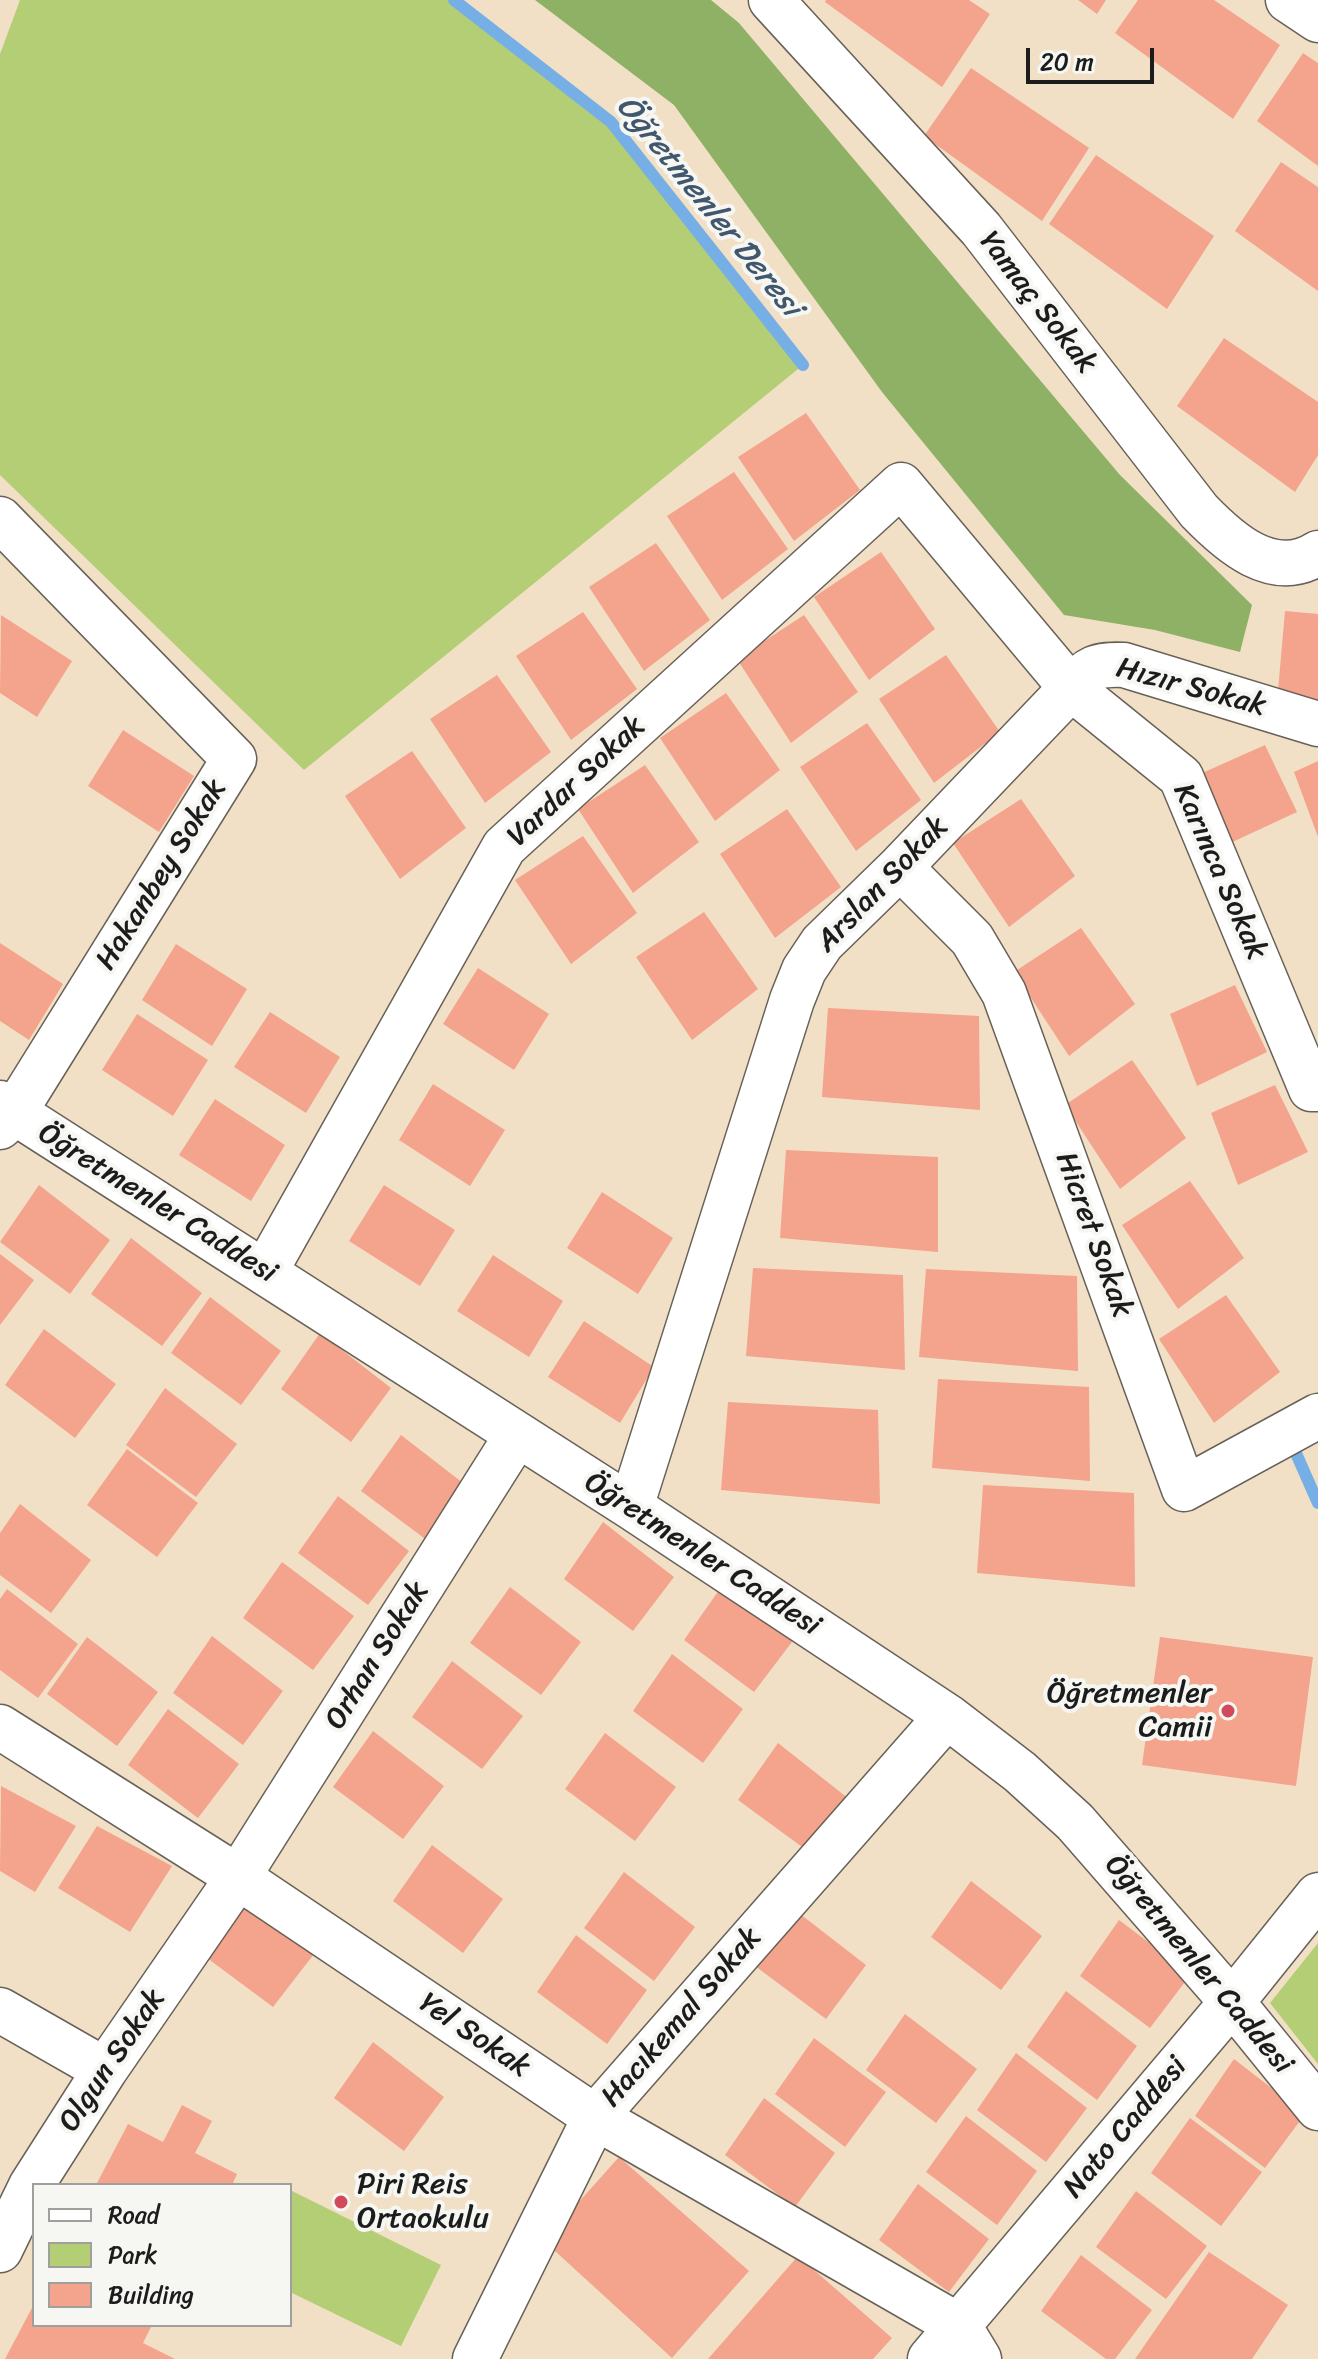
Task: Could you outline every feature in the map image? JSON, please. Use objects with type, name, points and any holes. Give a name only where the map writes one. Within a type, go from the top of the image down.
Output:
[{"type":"street","name":"Yamaç Sokak","points":[[771,0],[981,229],[1199,511],[1225,538],[1251,555],[1277,564],[1308,559],[1318,553]]},
{"type":"street","points":[[1288,0],[1318,20]]},
{"type":"street","name":"Vardar Sokak","points":[[265,1272],[504,847],[901,485],[1071,688]]},
{"type":"street","name":"Hakanbey Sokak","points":[[0,519],[234,759],[5,1114]]},
{"type":"street","name":"Hızır Sokak","points":[[1071,688],[1087,670],[1104,664],[1124,665],[1318,724]]},
{"type":"street","name":"Arslan Sokak","points":[[631,1507],[804,970],[822,943],[900,867],[1071,688]]},
{"type":"street","name":"Karınca Sokak","points":[[1071,688],[1181,777],[1311,1089],[1318,1089]]},
{"type":"street","name":"Hicret Sokak","points":[[900,867],[972,939],[1004,993],[1184,1489],[1318,1416]]},
{"type":"street","name":"Öğretmenler Caddesi","points":[[5,1114],[265,1272],[631,1507],[947,1716],[1020,1772],[1075,1822],[1232,2002],[1318,2108]]},
{"type":"street","name":"Orhan Sokak","points":[[238,1877],[517,1435]]},
{"type":"street","name":"Hacıkemal Sokak","points":[[475,2359],[595,2117],[947,1716]]},
{"type":"street","name":"Yel Sokak","points":[[0,1727],[238,1877],[595,2117],[969,2342]]},
{"type":"street","name":"Olgun Sokak","points":[[0,2250],[15,2177],[105,2070],[238,1877]]},
{"type":"street","name":"Nato Caddesi","points":[[930,2359],[969,2342],[1318,1895]]},
{"type":"street","points":[[0,2010],[105,2070]]},
{"type":"green space","points":[[20,0],[454,0],[611,122],[803,365],[304,770],[0,475],[0,54]]},
{"type":"green space","points":[[535,0],[711,0],[739,23],[1120,475],[1252,605],[1240,652],[1155,630],[1064,615],[882,392],[674,105]]},
{"type":"green space","points":[[1318,1943],[1318,2064],[1270,2003]]},
{"type":"green space","points":[[292,2191],[441,2265],[401,2346],[292,2293]]},
{"type":"building","points":[[826,0],[969,0],[990,14],[942,87]]},
{"type":"building","points":[[1078,0],[1106,0],[1097,14]]},
{"type":"building","points":[[1138,0],[1214,0],[1280,45],[1233,119],[1115,33]]},
{"type":"building","points":[[1303,53],[1318,63],[1318,166],[1257,121]]},
{"type":"building","points":[[971,68],[1089,148],[1042,221],[924,136]]},
{"type":"building","points":[[1096,155],[1214,236],[1167,309],[1049,224]]},
{"type":"building","points":[[1281,162],[1318,187],[1318,291],[1235,231]]},
{"type":"building","points":[[1224,338],[1318,402],[1318,455],[1295,492],[1177,406]]},
{"type":"building","points":[[806,413],[860,490],[794,541],[738,457]]},
{"type":"building","points":[[734,472],[788,549],[722,600],[667,516]]},
{"type":"building","points":[[656,543],[710,620],[644,671],[589,587]]},
{"type":"building","points":[[881,552],[935,629],[869,680],[814,597]]},
{"type":"building","points":[[1285,611],[1318,614],[1318,703],[1277,702]]},
{"type":"building","points":[[583,612],[637,689],[571,740],[516,656]]},
{"type":"building","points":[[1,615],[72,661],[37,717],[0,693]]},
{"type":"building","points":[[804,615],[858,692],[791,743],[737,659]]},
{"type":"building","points":[[946,655],[1000,732],[934,783],[879,699]]},
{"type":"building","points":[[497,675],[551,752],[485,803],[430,719]]},
{"type":"building","points":[[726,693],[780,770],[715,821],[660,738]]},
{"type":"building","points":[[867,723],[921,800],[856,851],[800,767]]},
{"type":"building","points":[[123,730],[194,776],[159,832],[88,786]]},
{"type":"building","points":[[1265,745],[1297,812],[1226,845],[1200,774]]},
{"type":"building","points":[[412,751],[466,828],[400,879],[345,796]]},
{"type":"building","points":[[1318,761],[1318,837],[1294,772]]},
{"type":"building","points":[[645,765],[699,842],[633,893],[578,809]]},
{"type":"building","points":[[1021,799],[1075,876],[1009,927],[953,843]]},
{"type":"building","points":[[787,809],[841,887],[775,938],[720,854]]},
{"type":"building","points":[[583,836],[637,913],[571,964],[515,880]]},
{"type":"building","points":[[704,912],[758,989],[692,1040],[636,957]]},
{"type":"building","points":[[1081,928],[1135,1004],[1069,1056],[1014,972]]},
{"type":"building","points":[[0,943],[63,984],[29,1040],[0,1021]]},
{"type":"building","points":[[176,944],[247,989],[212,1046],[142,1000]]},
{"type":"building","points":[[478,968],[549,1014],[514,1070],[443,1024]]},
{"type":"building","points":[[1235,985],[1267,1052],[1197,1086],[1170,1014]]},
{"type":"building","points":[[828,1008],[979,1016],[980,1110],[822,1097]]},
{"type":"building","points":[[270,1012],[340,1057],[306,1113],[234,1067]]},
{"type":"building","points":[[137,1014],[208,1060],[173,1116],[102,1070]]},
{"type":"building","points":[[1132,1060],[1186,1138],[1120,1189],[1065,1105]]},
{"type":"building","points":[[433,1084],[505,1130],[470,1186],[399,1140]]},
{"type":"building","points":[[1275,1085],[1308,1152],[1238,1185],[1211,1113]]},
{"type":"building","points":[[215,1099],[285,1145],[251,1201],[179,1155]]},
{"type":"building","points":[[786,1150],[938,1157],[938,1252],[780,1238]]},
{"type":"building","points":[[1190,1181],[1244,1258],[1178,1309],[1122,1225]]},
{"type":"building","points":[[39,1185],[110,1240],[70,1294],[0,1242]]},
{"type":"building","points":[[384,1185],[455,1230],[420,1286],[349,1241]]},
{"type":"building","points":[[602,1192],[673,1238],[638,1294],[567,1248]]},
{"type":"building","points":[[131,1238],[202,1293],[162,1346],[91,1294]]},
{"type":"building","points":[[0,1254],[34,1280],[0,1325]]},
{"type":"building","points":[[493,1255],[563,1301],[529,1357],[457,1311]]},
{"type":"building","points":[[753,1268],[903,1275],[905,1370],[746,1356]]},
{"type":"building","points":[[926,1269],[1077,1276],[1078,1371],[919,1357]]},
{"type":"building","points":[[1226,1295],[1280,1372],[1214,1423],[1159,1339]]},
{"type":"building","points":[[210,1297],[281,1351],[241,1405],[171,1353]]},
{"type":"building","points":[[584,1321],[654,1367],[620,1423],[548,1377]]},
{"type":"building","points":[[44,1329],[116,1384],[75,1438],[5,1385]]},
{"type":"building","points":[[320,1333],[391,1388],[351,1442],[281,1389]]},
{"type":"building","points":[[938,1379],[1089,1387],[1090,1481],[932,1468]]},
{"type":"building","points":[[165,1388],[237,1444],[196,1497],[126,1445]]},
{"type":"building","points":[[728,1402],[878,1410],[880,1504],[721,1490]]},
{"type":"building","points":[[401,1435],[472,1490],[432,1544],[361,1491]]},
{"type":"building","points":[[127,1449],[198,1503],[157,1557],[87,1505]]},
{"type":"building","points":[[983,1485],[1134,1493],[1135,1587],[977,1573]]},
{"type":"building","points":[[338,1496],[409,1551],[368,1605],[298,1553]]},
{"type":"building","points":[[20,1504],[91,1560],[51,1613],[0,1575],[0,1533]]},
{"type":"building","points":[[603,1522],[674,1577],[633,1631],[564,1579]]},
{"type":"building","points":[[282,1562],[354,1616],[313,1670],[243,1618]]},
{"type":"building","points":[[724,1583],[795,1638],[754,1692],[684,1640]]},
{"type":"building","points":[[510,1587],[581,1642],[541,1695],[470,1643]]},
{"type":"building","points":[[7,1589],[78,1644],[38,1698],[0,1670],[0,1599]]},
{"type":"building","points":[[212,1636],[283,1691],[243,1745],[173,1693]]},
{"type":"building","points":[[87,1637],[158,1692],[117,1746],[47,1694]]},
{"type":"building","name":"Öğretmenler Camii","points":[[1160,1637],[1313,1657],[1296,1786],[1142,1765]]},
{"type":"building","points":[[672,1654],[743,1709],[703,1763],[633,1711]]},
{"type":"building","points":[[452,1661],[523,1716],[482,1769],[412,1717]]},
{"type":"building","points":[[168,1709],[239,1764],[198,1818],[128,1765]]},
{"type":"building","points":[[373,1731],[444,1786],[403,1839],[333,1787]]},
{"type":"building","points":[[605,1733],[676,1787],[635,1841],[565,1789]]},
{"type":"building","points":[[778,1743],[849,1799],[809,1852],[738,1800]]},
{"type":"building","points":[[1,1786],[76,1826],[35,1892],[0,1871]]},
{"type":"building","points":[[97,1826],[172,1866],[130,1932],[58,1888]]},
{"type":"building","points":[[432,1845],[503,1899],[463,1953],[393,1901]]},
{"type":"building","points":[[624,1872],[695,1927],[654,1981],[584,1928]]},
{"type":"building","points":[[971,1881],[1042,1936],[1001,1990],[931,1937]]},
{"type":"building","points":[[243,1899],[314,1954],[273,2007],[203,1955]]},
{"type":"building","points":[[795,1910],[866,1965],[826,2019],[755,1966]]},
{"type":"building","points":[[1119,1920],[1191,1974],[1150,2028],[1080,1976]]},
{"type":"building","points":[[576,1935],[647,1990],[607,2044],[537,1992]]},
{"type":"building","points":[[1066,1991],[1137,2046],[1097,2100],[1027,2047]]},
{"type":"building","points":[[905,2014],[977,2069],[936,2123],[866,2070]]},
{"type":"building","points":[[814,2038],[886,2092],[845,2147],[775,2094]]},
{"type":"building","points":[[373,2042],[444,2097],[404,2151],[334,2098]]},
{"type":"building","points":[[1016,2053],[1087,2108],[1046,2162],[977,2110]]},
{"type":"building","points":[[1234,2059],[1305,2114],[1265,2168],[1195,2116]]},
{"type":"building","points":[[764,2098],[835,2153],[795,2207],[725,2155]]},
{"type":"building","points":[[182,2105],[212,2121],[195,2153],[237,2174],[233,2183],[97,2183],[128,2124],[163,2142]]},
{"type":"building","points":[[966,2116],[1037,2171],[997,2225],[926,2172]]},
{"type":"building","points":[[1190,2118],[1262,2172],[1221,2226],[1151,2173]]},
{"type":"building","points":[[619,2157],[749,2271],[672,2358],[544,2241]]},
{"type":"building","points":[[918,2184],[989,2239],[949,2292],[879,2240]]},
{"type":"building","points":[[1136,2191],[1207,2246],[1166,2299],[1096,2247]]},
{"type":"building","points":[[1209,2252],[1288,2305],[1252,2359],[1135,2359]]},
{"type":"building","points":[[1081,2255],[1152,2310],[1115,2359],[1106,2359],[1041,2311]]},
{"type":"building","points":[[798,2256],[892,2338],[873,2359],[708,2359]]},
{"type":"building","points":[[32,2308],[32,2327],[151,2327],[143,2343],[175,2359],[5,2359]]},
{"type":"waterway","name":"Öğretmenler Deresi","points":[[454,0],[611,122],[803,365]]},
{"type":"waterway","points":[[1295,1451],[1318,1503]]},
{"type":"place","name":"Öğretmenler Camii","points":[[1228,1711]]},
{"type":"place","name":"Piri Reis Ortaokulu","points":[[341,2202]]}]
